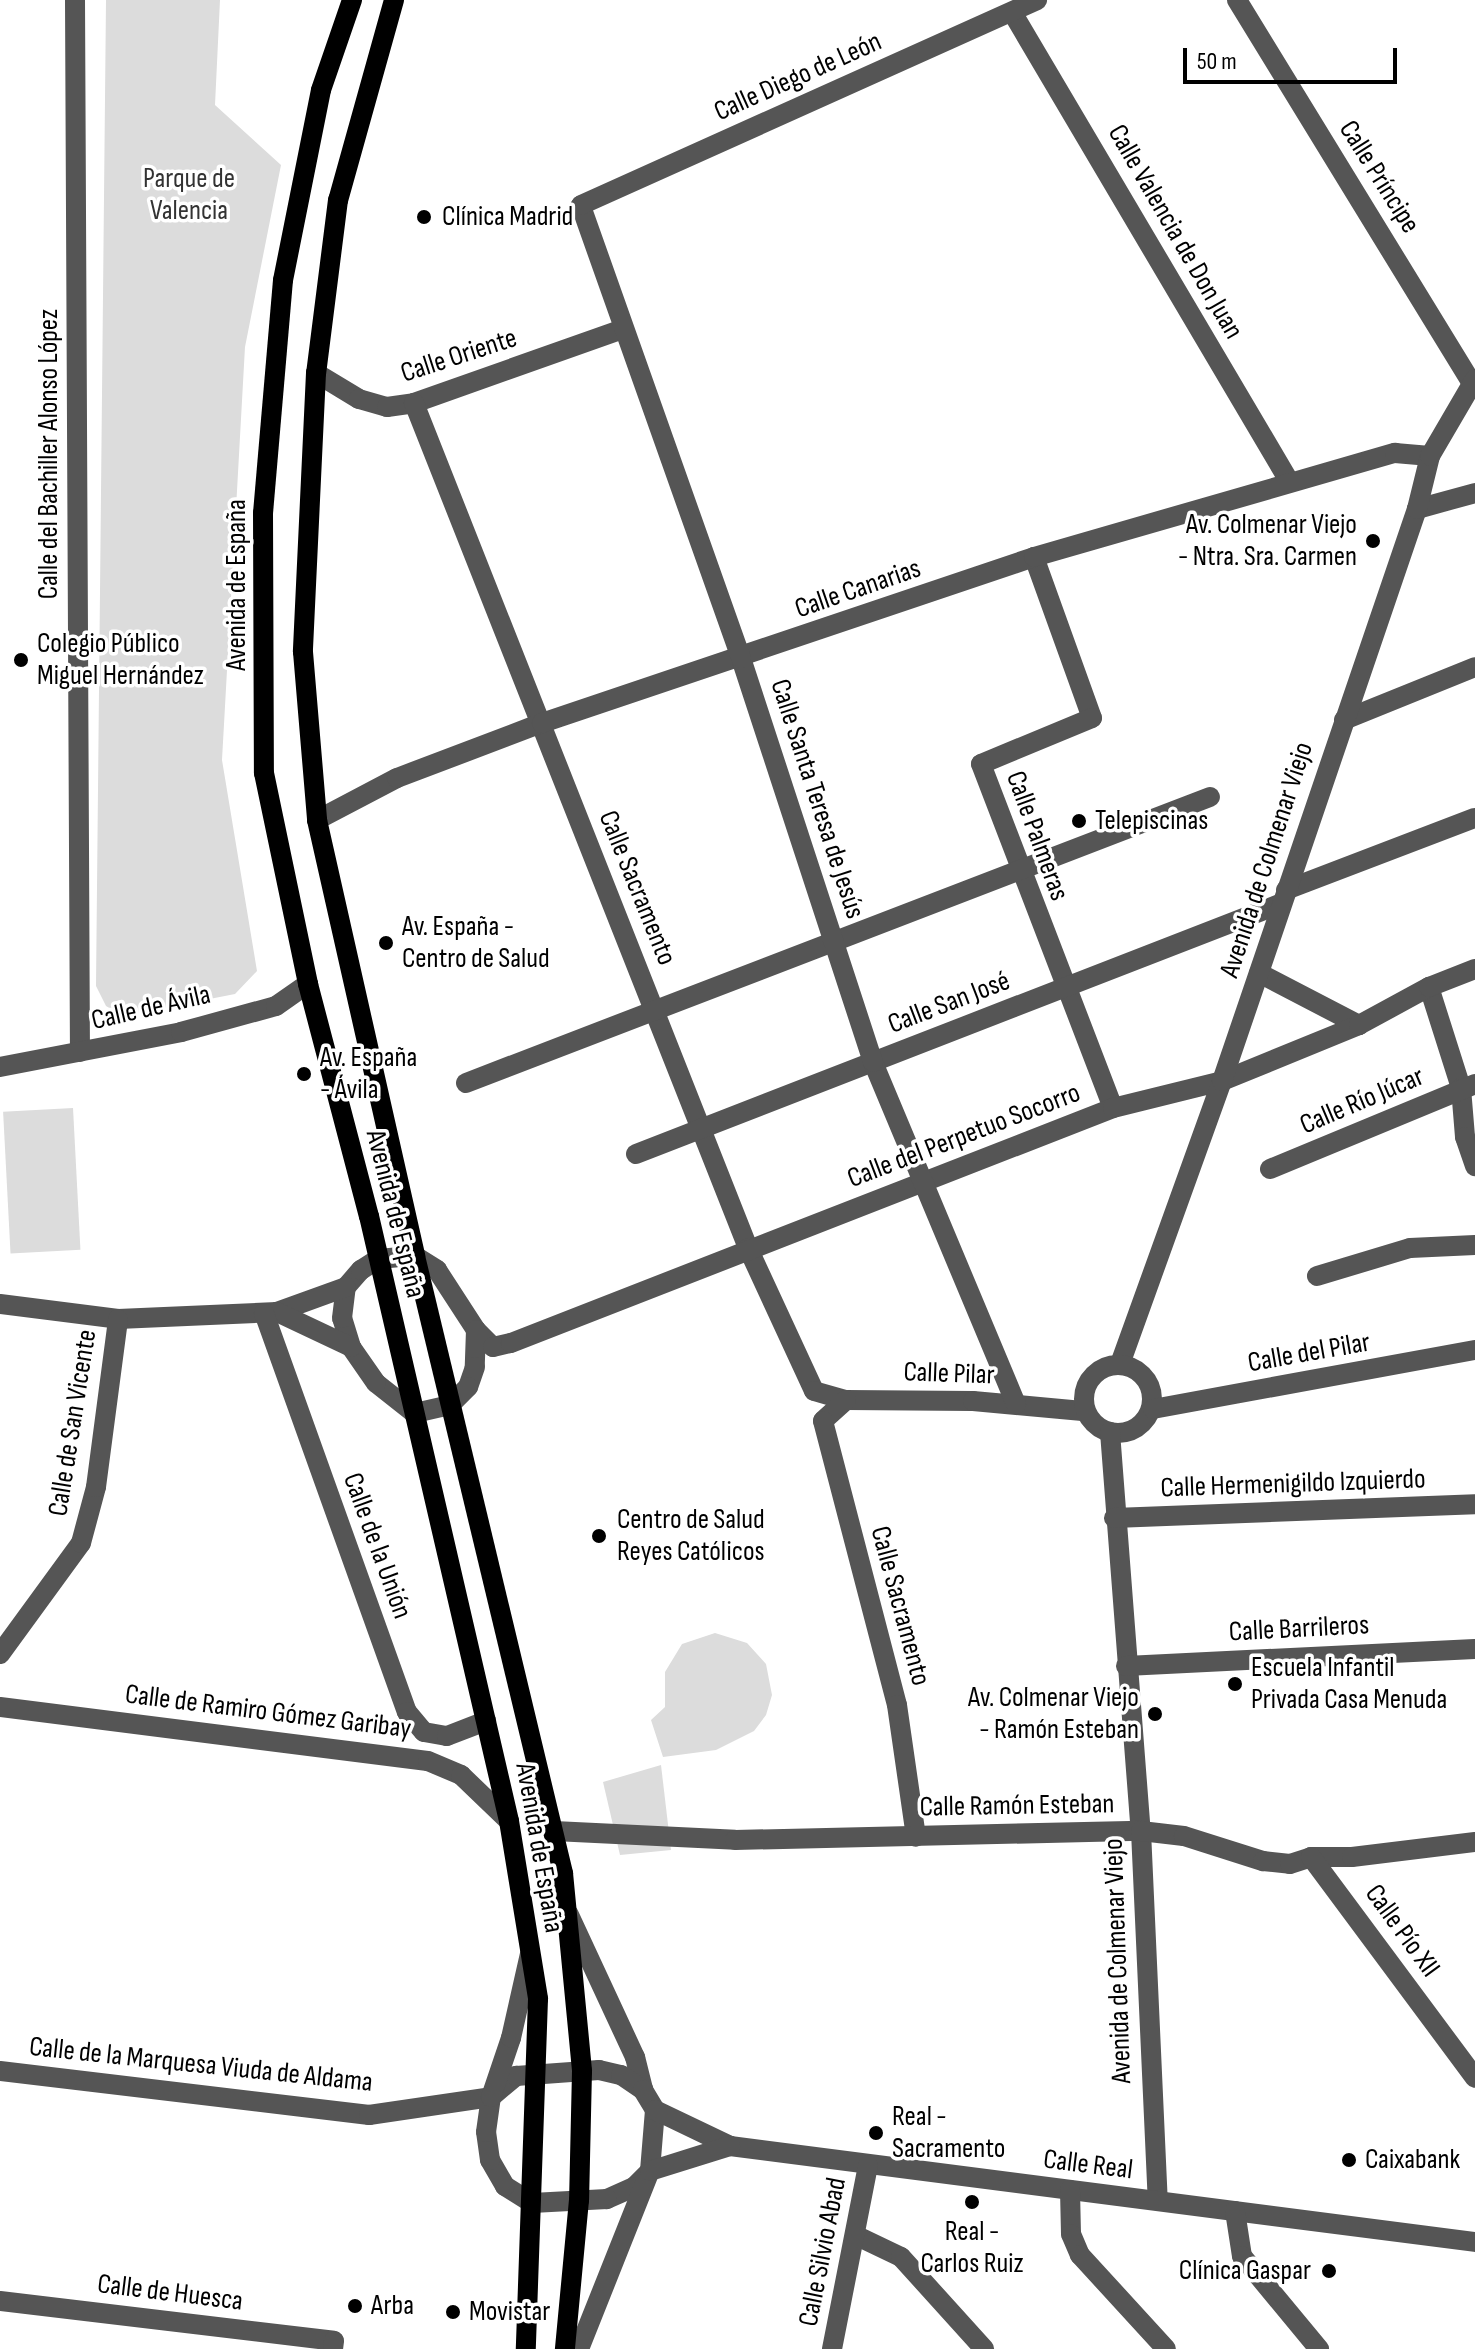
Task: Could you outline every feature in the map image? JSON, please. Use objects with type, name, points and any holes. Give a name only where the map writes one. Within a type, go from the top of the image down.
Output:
[{"type":"main road","name":"Avenida de España","points":[[352,0],[321,90],[283,280],[263,513],[264,773],[308,984],[378,1259],[509,1821],[538,1999],[539,2073],[526,2349]]},
{"type":"main road","name":"Avenida de España","points":[[394,0],[338,200],[316,373],[303,652],[317,820],[415,1256],[554,1831],[569,1915],[582,2071],[579,2200],[565,2349]]},
{"type":"street","name":"Calle del Bachiller Alonso López","points":[[75,0],[80,1052]]},
{"type":"street","name":"Calle Diego de León","points":[[581,205],[1037,0]]},
{"type":"street","name":"Calle Príncipe","points":[[1237,0],[1474,381]]},
{"type":"street","name":"Calle Valencia de Don Juan","points":[[1012,12],[1289,481]]},
{"type":"street","name":"Calle Santa Teresa de Jesús","points":[[581,205],[741,658],[873,1062],[1016,1404]]},
{"type":"street","name":"Calle Oriente","points":[[316,373],[359,399],[387,407],[414,403],[623,329]]},
{"type":"street","name":"Avenida de Colmenar Viejo","points":[[1120,1364],[1259,973],[1417,509],[1430,456],[1474,381]]},
{"type":"street","name":"Calle Sacramento","points":[[414,403],[748,1248],[814,1391]]},
{"type":"street","name":"Calle Canarias","points":[[317,820],[397,778],[542,723],[1034,557],[1289,481],[1395,453],[1430,456]]},
{"type":"street","points":[[1417,509],[1475,493]]},
{"type":"street","name":"Calle Palmeras","points":[[1034,557],[1092,718],[981,764],[1063,988],[1113,1108]]},
{"type":"street","points":[[1344,720],[1475,667]]},
{"type":"street","points":[[466,1083],[655,1007],[835,942],[1020,867],[1210,797]]},
{"type":"street","name":"Calle San José","points":[[636,1154],[1063,988],[1475,818]]},
{"type":"street","name":"Calle del Perpetuo Socorro","points":[[476,1330],[493,1347],[511,1343],[1113,1108],[1222,1081],[1359,1025],[1429,987],[1475,969]]},
{"type":"street","points":[[1259,973],[1359,1025]]},
{"type":"street","name":"Calle de Ávila","points":[[0,1067],[181,1032],[276,1006],[308,984]]},
{"type":"street","points":[[1429,987],[1468,1086],[1465,1137],[1475,1166]]},
{"type":"street","name":"Calle Río Júcar","points":[[1270,1169],[1360,1136],[1468,1086]]},
{"type":"street","points":[[1317,1276],[1410,1248],[1475,1245]]},
{"type":"street","points":[[0,1304],[118,1319],[270,1313],[346,1287],[378,1259],[415,1256],[437,1270],[476,1330],[475,1367],[468,1387],[450,1405],[414,1413],[376,1383],[351,1347],[342,1318],[346,1287]]},
{"type":"street","points":[[270,1313],[351,1347]]},
{"type":"street","name":"Calle de la Unión","points":[[270,1313],[414,1724]]},
{"type":"street","name":"Calle de San Vicente","points":[[0,1654],[81,1543],[96,1487],[118,1319]]},
{"type":"street","name":"Calle del Pilar","points":[[1153,1409],[1475,1350]]},
{"type":"street","points":[[1120,1364],[1143,1372],[1152,1389],[1153,1409],[1139,1427],[1110,1432],[1083,1411],[1085,1389],[1101,1368],[1120,1364]]},
{"type":"street","name":"Calle Pilar","points":[[814,1391],[846,1400],[1016,1404],[1083,1411]]},
{"type":"street","name":"Calle Sacramento","points":[[846,1400],[823,1421],[897,1705],[916,1837]]},
{"type":"street","name":"Avenida de Colmenar Viejo","points":[[1110,1432],[1114,1518],[1141,1831],[1158,2201]]},
{"type":"street","name":"Calle Hermenigildo Izquierdo","points":[[1114,1518],[1475,1504]]},
{"type":"street","name":"Calle Barrileros","points":[[1126,1666],[1475,1649]]},
{"type":"street","name":"Calle de Ramiro Gómez Garibay","points":[[0,1707],[428,1761],[461,1775],[509,1821]]},
{"type":"street","points":[[392,1758],[414,1724],[447,1736],[486,1721]]},
{"type":"street","name":"Calle Ramón Esteban","points":[[554,1831],[735,1840],[1141,1831],[1184,1836],[1263,1861],[1290,1864],[1311,1857],[1352,1857],[1475,1842]]},
{"type":"street","name":"Calle Pío XII","points":[[1311,1857],[1475,2078]]},
{"type":"street","points":[[569,1915],[635,2057],[643,2090],[655,2110],[650,2171],[579,2349]]},
{"type":"street","points":[[530,1954],[511,2038],[491,2097],[486,2132],[490,2160],[505,2186],[532,2203],[607,2199],[634,2187],[650,2171],[730,2146]]},
{"type":"street","name":"Calle de la Marquesa Viuda de Aldama","points":[[0,2071],[369,2115],[491,2097]]},
{"type":"street","points":[[491,2097],[516,2076],[582,2071],[621,2075],[643,2090]]},
{"type":"street","name":"Calle Real","points":[[655,2110],[730,2146],[1235,2211],[1473,2238]]},
{"type":"street","name":"Calle Silvio Abad","points":[[832,2349],[868,2165]]},
{"type":"street","points":[[1070,2190],[1071,2234],[1080,2255],[1166,2349]]},
{"type":"street","points":[[1235,2211],[1242,2256],[1319,2349]]},
{"type":"street","points":[[855,2235],[901,2257],[984,2349]]},
{"type":"street","name":"Calle de Huesca","points":[[0,2301],[334,2345]]},
{"type":"green space","name":"Parque de Valencia","points":[[106,0],[220,0],[215,105],[281,165],[245,347],[222,760],[257,971],[235,994],[123,1016],[106,1006],[96,986]]},
{"type":"green space","points":[[73,1108],[80,1250],[11,1253],[3,1112]]},
{"type":"green space","points":[[715,1633],[747,1643],[766,1664],[772,1695],[766,1715],[754,1731],[716,1750],[663,1757],[651,1720],[665,1707],[665,1672],[682,1644]]},
{"type":"green space","points":[[661,1765],[671,1850],[620,1855],[603,1782]]},
{"type":"place","name":"Clínica Madrid","points":[[424,217]]},
{"type":"place","name":"Av. Colmenar Viejo - Ntra. Sra. Carmen","points":[[1373,541]]},
{"type":"place","name":"Colegio Público Miguel Hernández","points":[[21,660]]},
{"type":"place","name":"Telepiscinas","points":[[1079,821]]},
{"type":"place","name":"Av. España - Centro de Salud","points":[[386,943]]},
{"type":"place","name":"Av. España - Ávila","points":[[304,1074]]},
{"type":"place","name":"Centro de Salud Reyes Católicos","points":[[599,1536]]},
{"type":"place","name":"Escuela Infantil Privada Casa Menuda","points":[[1235,1684]]},
{"type":"place","name":"Av. Colmenar Viejo - Ramón Esteban","points":[[1155,1714]]},
{"type":"place","name":"Real - Sacramento","points":[[876,2133]]},
{"type":"place","name":"Caixabank","points":[[1349,2160]]},
{"type":"place","name":"Real - Carlos Ruiz","points":[[972,2202]]},
{"type":"place","name":"Clínica Gaspar","points":[[1329,2271]]},
{"type":"place","name":"Arba","points":[[355,2306]]},
{"type":"place","name":"Movistar","points":[[453,2312]]}]
